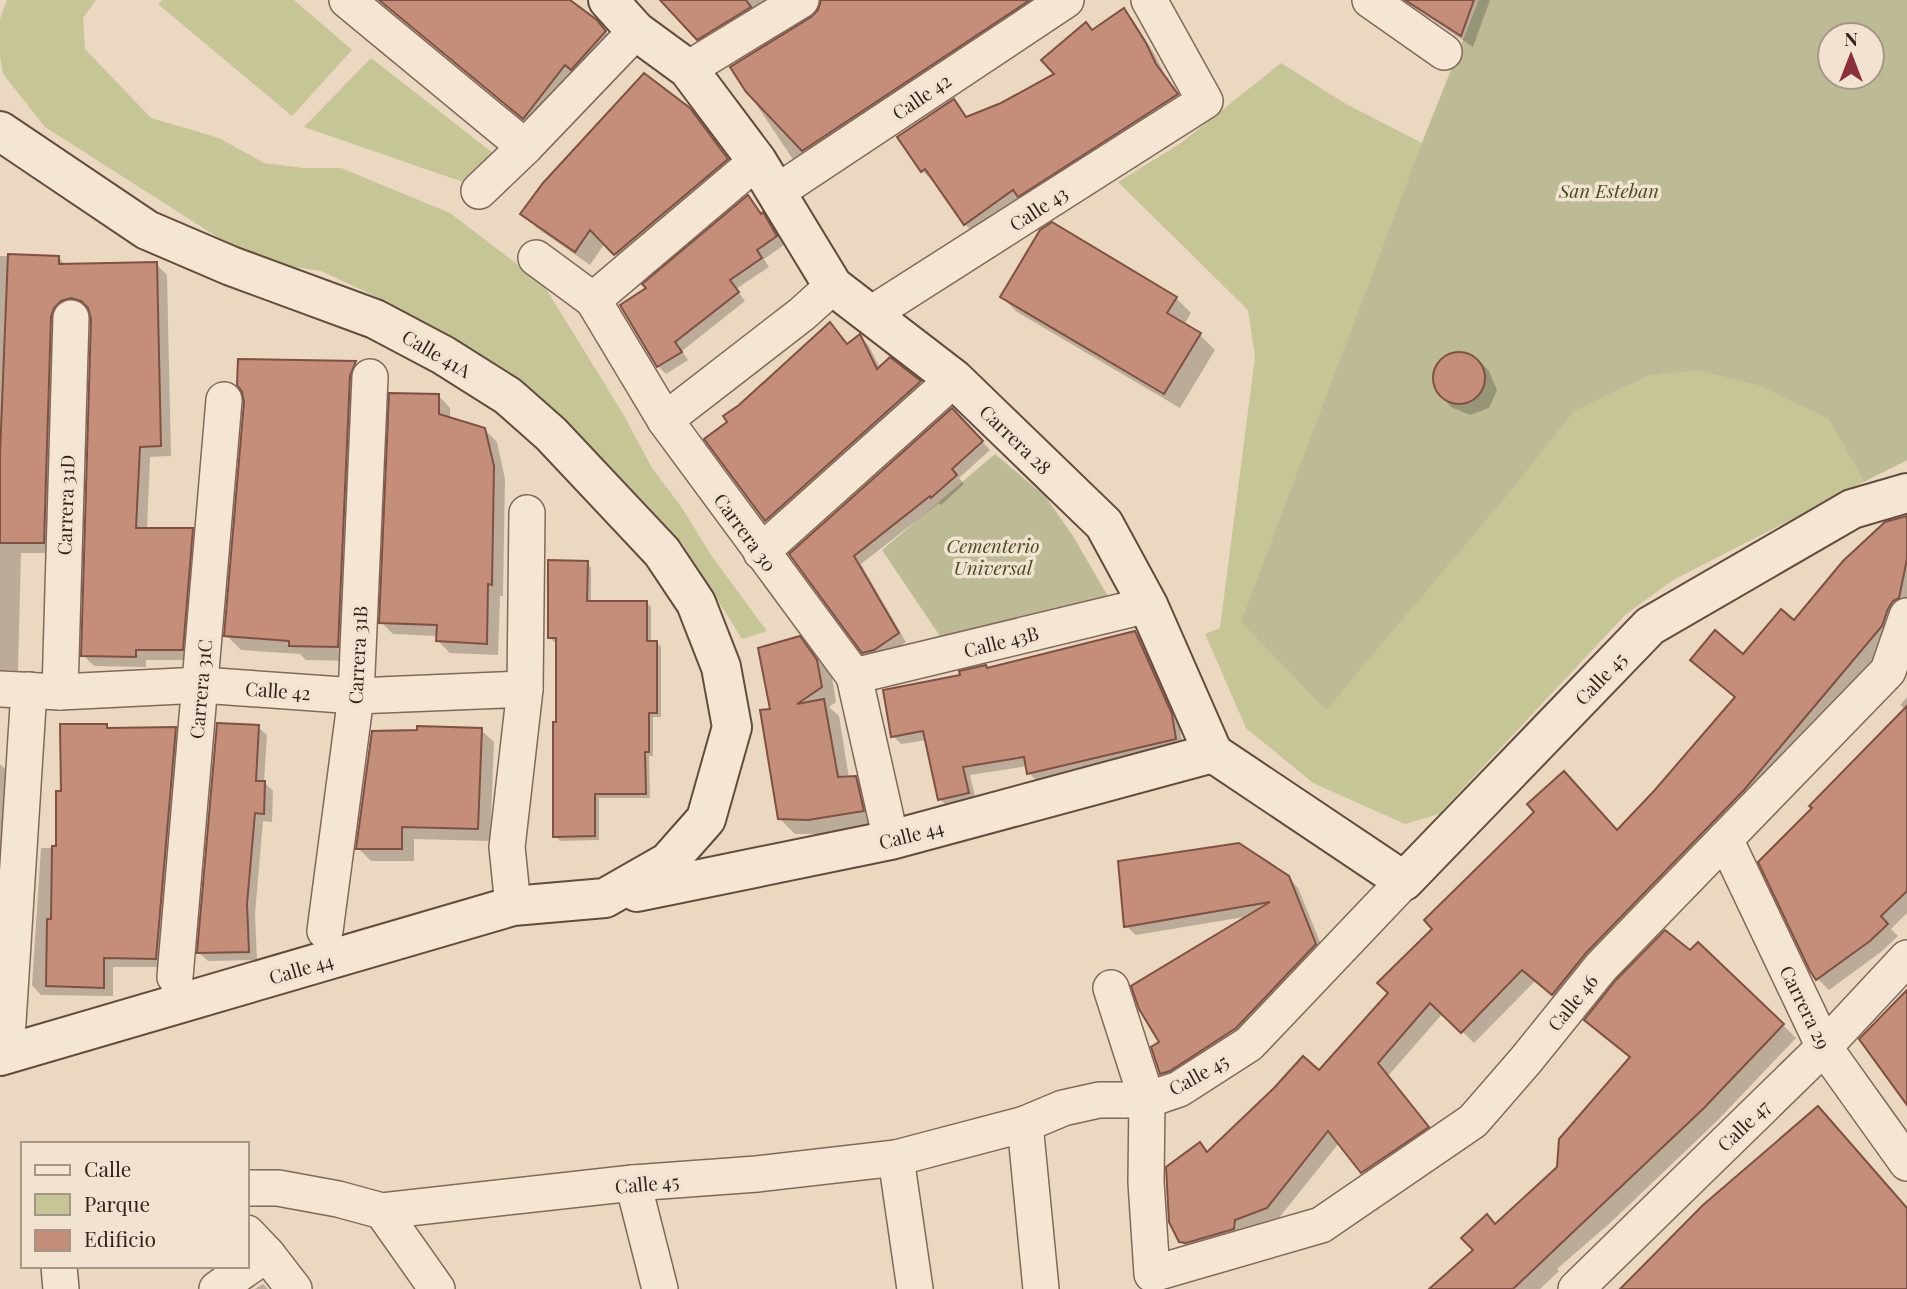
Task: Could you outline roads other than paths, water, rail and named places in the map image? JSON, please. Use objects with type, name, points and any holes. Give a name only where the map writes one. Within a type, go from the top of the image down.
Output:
[{"type":"street","points":[[347,0],[525,147]]},
{"type":"street","name":"Carrera 28","points":[[608,0],[636,31],[688,69],[767,177],[833,286],[954,379],[1104,524],[1148,605],[1213,753]]},
{"type":"street","points":[[688,69],[801,0]]},
{"type":"street","name":"Calle 42","points":[[593,300],[767,177],[1066,0]]},
{"type":"street","name":"Calle 43","points":[[871,314],[1205,101],[1149,0]]},
{"type":"street","points":[[1370,0],[1444,52]]},
{"type":"street","points":[[479,191],[636,31]]},
{"type":"street","name":"Calle 41A","points":[[0,131],[147,230],[230,266],[375,319],[443,355],[508,396],[551,434],[662,552],[696,603],[722,667],[732,727]]},
{"type":"street","name":"Carrera 30","points":[[536,258],[593,300],[665,420],[854,676],[891,840]]},
{"type":"street","points":[[665,420],[802,314],[833,286]]},
{"type":"street","name":"Carrera 31D","points":[[3,1055],[30,690],[71,318]]},
{"type":"street","name":"Carrera 31B","points":[[325,931],[356,696],[370,377]]},
{"type":"street","points":[[761,552],[954,379]]},
{"type":"street","name":"Carrera 31C","points":[[176,977],[224,400]]},
{"type":"street","name":"Calle 45","points":[[248,1188],[278,1188],[338,1199],[382,1211],[633,1183],[757,1174],[896,1158],[1025,1124],[1063,1108],[1099,1100],[1147,1100],[1179,1089],[1249,1044],[1650,626],[1853,509],[1907,493]]},
{"type":"street","points":[[513,906],[508,847],[524,705],[527,513]]},
{"type":"street","name":"Calle 43B","points":[[854,676],[1148,605]]},
{"type":"street","name":"Calle 46","points":[[1147,1100],[1146,1182],[1152,1274],[1321,1225],[1474,1121],[1601,967],[1888,671],[1907,616]]},
{"type":"street","name":"Calle 42","points":[[30,690],[201,685],[524,705]]},
{"type":"street","name":"Calle 44","points":[[605,898],[668,862],[706,819],[732,727]]},
{"type":"street","points":[[1213,753],[1404,881]]},
{"type":"street","name":"Calle 44","points":[[3,1055],[513,906],[605,898],[891,840],[1213,753]]},
{"type":"street","name":"Carrera 29","points":[[1725,839],[1824,1047],[1907,1163]]},
{"type":"street","name":"Calle 47","points":[[1590,1284],[1824,1047],[1907,958]]},
{"type":"street","points":[[1111,988],[1147,1100]]},
{"type":"street","points":[[1025,1124],[1041,1289]]},
{"type":"street","points":[[896,1158],[915,1289]]},
{"type":"street","points":[[633,1183],[660,1289]]},
{"type":"street","points":[[382,1211],[437,1289]]},
{"type":"street","points":[[257,1244],[294,1289]]},
{"type":"street","points":[[59,1268],[61,1289]]},
{"type":"street","points":[[217,1289],[236,1268]]},
{"type":"park label","name":"San Esteban","points":[[1609,190]]},
{"type":"park label","name":"Cementerio Universal","points":[[993,556]]}]
